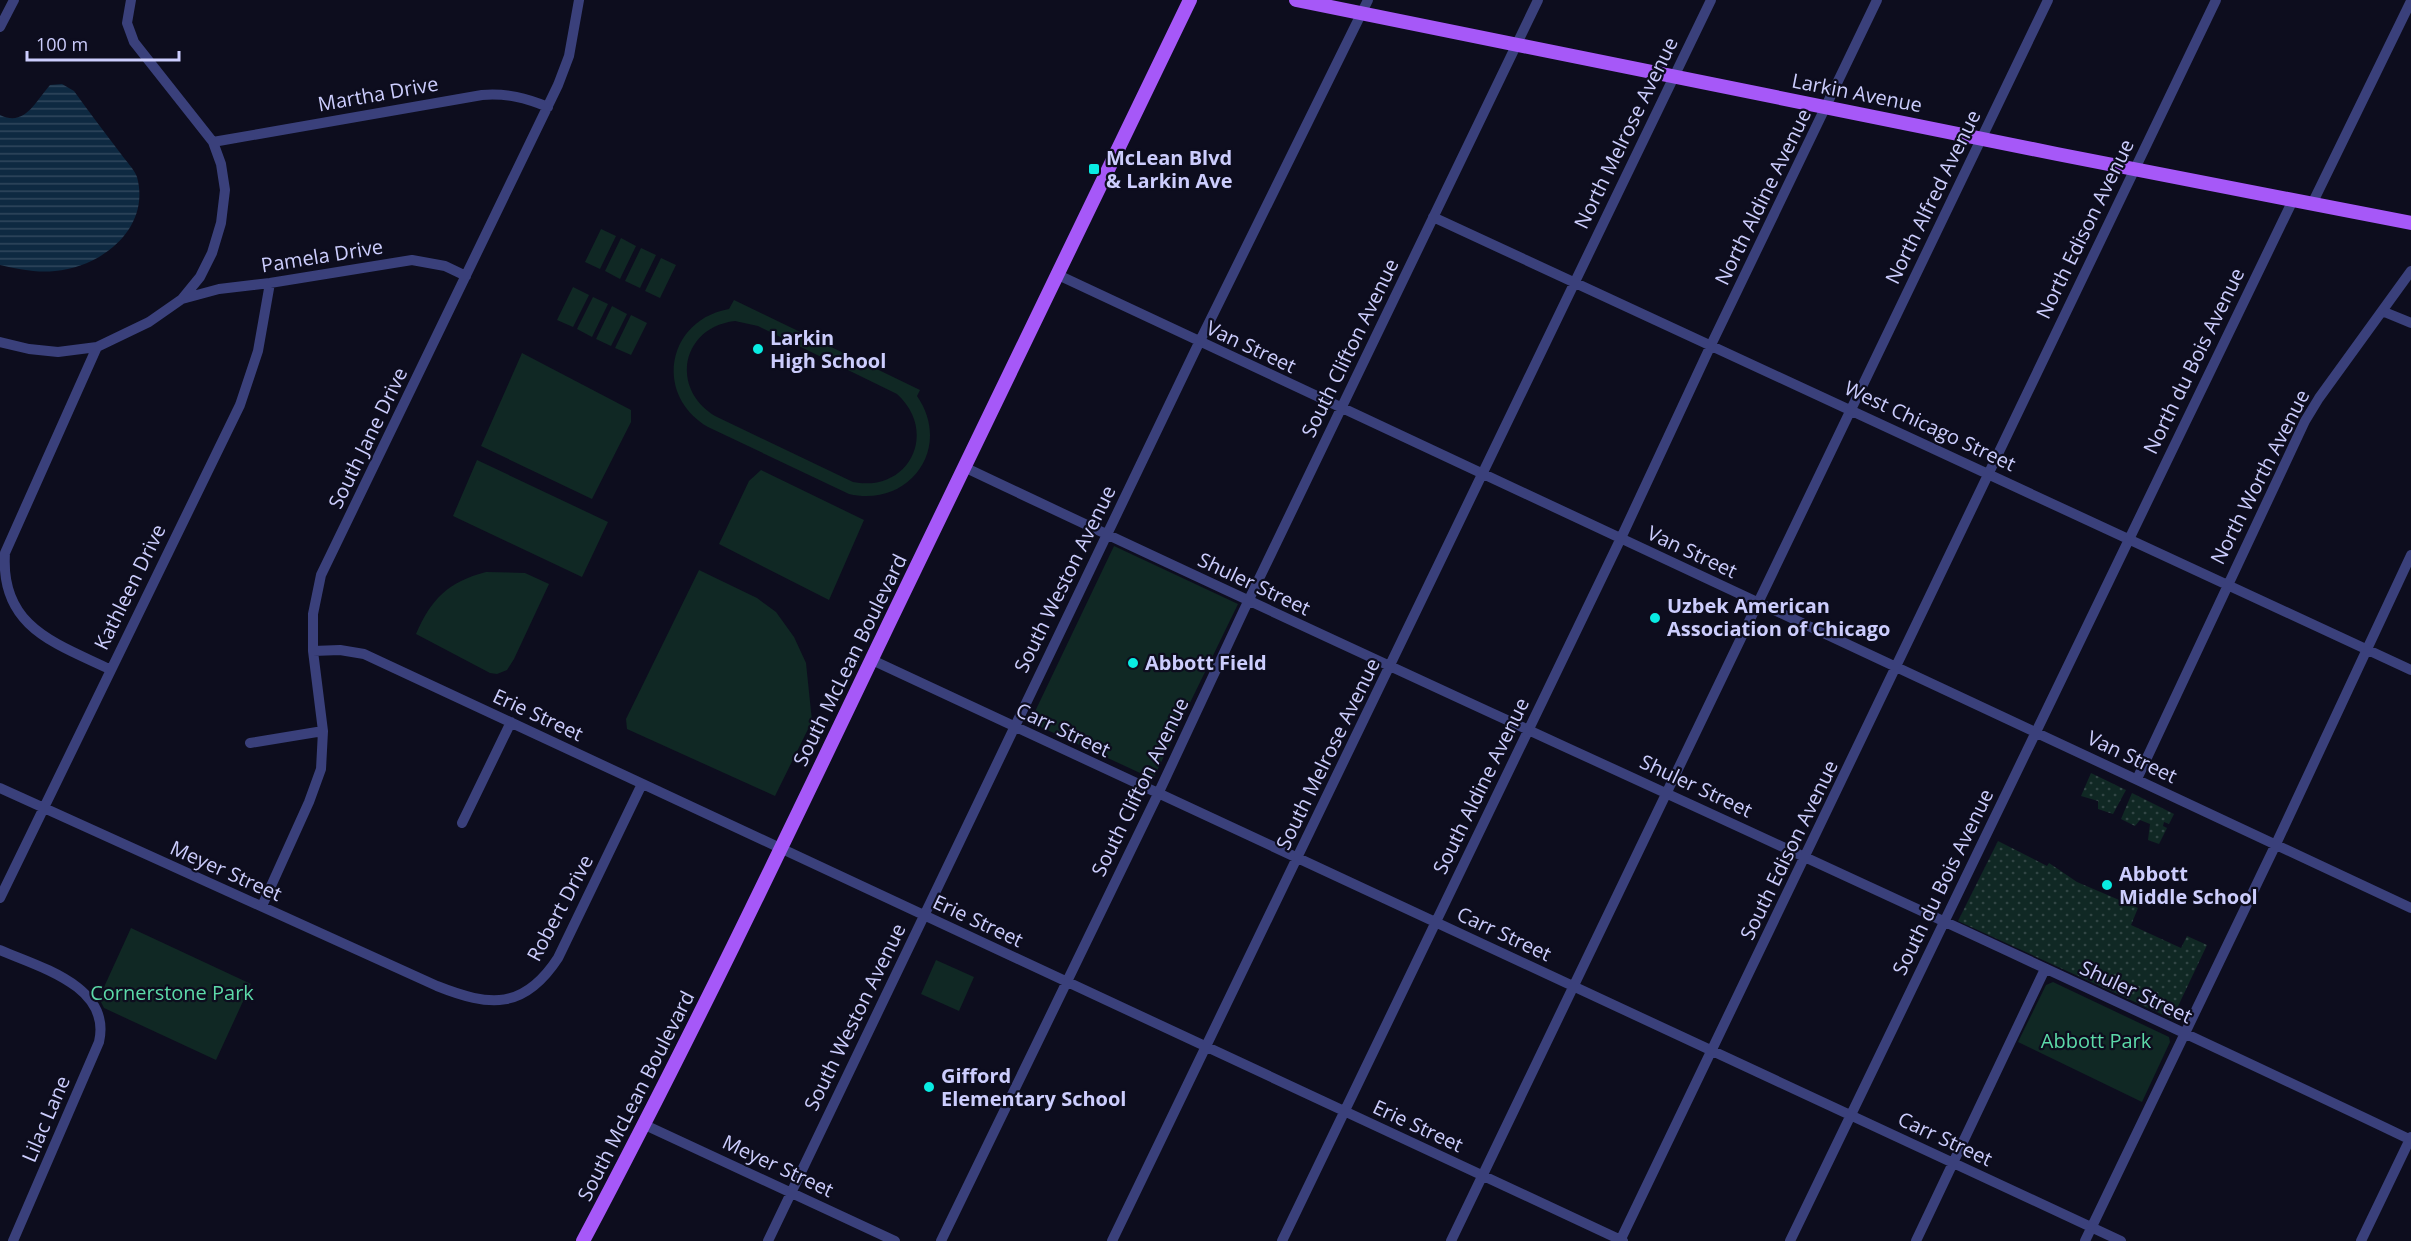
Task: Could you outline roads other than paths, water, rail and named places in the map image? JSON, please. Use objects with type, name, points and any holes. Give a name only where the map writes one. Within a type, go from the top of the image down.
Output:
[{"type":"main road","name":"South McLean Boulevard","points":[[583,1241],[645,1125],[782,849],[1056,274],[1191,0]]},
{"type":"main road","name":"Larkin Avenue","points":[[1296,0],[2411,223]]},
{"type":"street","points":[[0,27],[14,0]]},
{"type":"street","points":[[0,342],[29,349],[58,352],[97,347],[149,322],[182,299],[204,270],[221,223],[224,208],[224,179],[213,142],[134,42],[128,23],[131,0]]},
{"type":"street","name":"South Jane Drive","points":[[262,906],[316,786],[321,769],[323,731],[313,651],[313,614],[321,575],[548,107],[569,56],[579,0]]},
{"type":"street","name":"South Weston Avenue","points":[[768,1241],[1199,342],[1368,0]]},
{"type":"street","name":"South Clifton Avenue","points":[[941,1241],[1538,0]]},
{"type":"street","name":"North Melrose Avenue","points":[[1574,281],[1711,0]]},
{"type":"street","name":"North Aldine Avenue","points":[[1711,345],[1877,0]]},
{"type":"street","name":"North Alfred Avenue","points":[[1450,1241],[2048,0]]},
{"type":"street","name":"North Edison Avenue","points":[[1988,473],[2216,0]]},
{"type":"street","points":[[2312,204],[2411,1]]},
{"type":"street","name":"Martha Drive","points":[[213,142],[483,95],[516,96],[548,107]]},
{"type":"street","name":"North du Bois Avenue","points":[[2128,538],[2293,200]]},
{"type":"street","name":"West Chicago Street","points":[[1433,217],[2411,670]]},
{"type":"street","name":"Pamela Drive","points":[[182,299],[219,289],[270,284],[412,260],[445,266],[466,276]]},
{"type":"street","name":"North Worth Avenue","points":[[2137,779],[2308,415],[2411,271]]},
{"type":"street","name":"Van Street","points":[[1056,274],[2411,908]]},
{"type":"street","name":"South Melrose Avenue","points":[[1112,1241],[1574,281]]},
{"type":"street","name":"Kathleen Drive","points":[[0,898],[109,669],[240,405],[258,351],[270,284]]},
{"type":"street","points":[[2382,311],[2411,324]]},
{"type":"street","name":"South Aldine Avenue","points":[[1282,1241],[1622,538],[1711,345]]},
{"type":"street","points":[[97,347],[5,553],[3,576],[10,607],[31,630],[109,669]]},
{"type":"street","name":"Shuler Street","points":[[964,467],[1248,601],[1667,792],[2411,1139]]},
{"type":"street","name":"South Edison Avenue","points":[[1621,1241],[1988,473]]},
{"type":"street","name":"South du Bois Avenue","points":[[1790,1241],[2128,538]]},
{"type":"street","points":[[2085,1241],[2276,844],[2411,555]]},
{"type":"street","name":"Erie Street","points":[[313,651],[340,650],[364,654],[1621,1241]]},
{"type":"street","name":"Carr Street","points":[[872,660],[2121,1241]]},
{"type":"street","points":[[462,822],[511,722]]},
{"type":"street","points":[[250,743],[323,731]]},
{"type":"street","name":"Robert Drive","points":[[437,986],[480,1001],[499,1002],[536,985],[549,973],[567,943],[642,784]]},
{"type":"street","name":"Meyer Street","points":[[0,788],[437,986]]},
{"type":"street","name":"Lilac Lane","points":[[0,950],[67,980],[87,994],[97,1010],[101,1025],[99,1042],[13,1241]]},
{"type":"street","points":[[1916,1241],[2045,969]]},
{"type":"street","name":"Meyer Street","points":[[645,1125],[895,1241]]},
{"type":"street","points":[[2361,1241],[2411,1139]]},
{"type":"water","points":[[62,84],[74,91],[134,171],[139,196],[137,213],[130,228],[119,242],[90,262],[55,271],[27,270],[0,265],[0,115],[16,118],[23,115],[50,85]]},
{"type":"place","name":"McLean Blvd & Larkin Ave","points":[[1094,169]]},
{"type":"place","name":"Larkin High School","points":[[758,349]]},
{"type":"place","name":"Uzbek American Association of Chicago","points":[[1655,618]]},
{"type":"place","name":"Abbott Field","points":[[1133,663]]},
{"type":"place","name":"Abbott Middle School","points":[[2107,885]]},
{"type":"place","name":"Gifford Elementary School","points":[[929,1087]]},
{"type":"park label","name":"Cornerstone Park","points":[[172,993]]},
{"type":"park label","name":"Abbott Park","points":[[2096,1041]]}]
